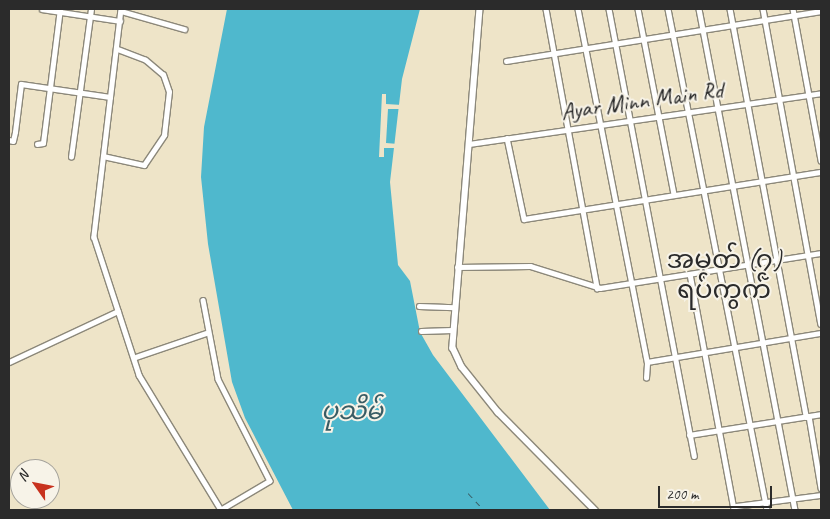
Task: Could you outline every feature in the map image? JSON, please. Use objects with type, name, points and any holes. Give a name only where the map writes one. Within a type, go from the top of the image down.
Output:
[{"type":"street","points":[[42,9],[60,10],[120,21]]},
{"type":"street","points":[[71,157],[91,9]]},
{"type":"street","points":[[480,9],[452,330],[462,367],[498,412],[595,510]]},
{"type":"street","points":[[546,9],[585,210],[597,288]]},
{"type":"street","points":[[578,9],[613,205],[647,362],[646,378]]},
{"type":"street","points":[[609,9],[643,200],[661,279],[674,357],[694,456]]},
{"type":"street","points":[[638,9],[674,195]]},
{"type":"street","points":[[668,9],[702,190],[736,346],[768,510]]},
{"type":"street","points":[[699,9],[780,421],[795,510]]},
{"type":"street","points":[[730,9],[821,488]]},
{"type":"street","points":[[763,9],[777,99],[821,324]]},
{"type":"street","points":[[793,9],[821,160]]},
{"type":"street","points":[[37,144],[43,143],[60,10]]},
{"type":"street","points":[[184,29],[121,10],[93,228],[118,311],[151,398],[221,510],[270,481],[218,379],[206,333],[203,300]]},
{"type":"street","points":[[506,61],[821,10]]},
{"type":"street","points":[[103,156],[144,165],[164,135],[169,92],[163,75],[145,60],[117,48]]},
{"type":"street","points":[[9,140],[13,141],[15,132],[21,84],[110,97]]},
{"type":"street","name":"Ayar Minn Main Rd","points":[[468,144],[821,92]]},
{"type":"street","points":[[507,138],[524,219],[821,172]]},
{"type":"street","points":[[458,267],[530,266],[597,288],[720,269],[777,263],[821,253]]},
{"type":"street","points":[[690,274],[702,352],[735,508],[766,501],[794,500],[821,495]]},
{"type":"street","points":[[419,306],[454,307]]},
{"type":"street","points":[[9,362],[118,311]]},
{"type":"street","points":[[421,331],[452,330]]},
{"type":"street","points":[[136,357],[206,333]]},
{"type":"street","points":[[647,362],[736,346],[792,341],[821,333]]},
{"type":"street","points":[[689,435],[821,414]]},
{"type":"water","name":"ပုသိမ်","points":[[227,9],[420,9],[402,79],[390,182],[398,265],[410,281],[420,332],[433,355],[550,510],[293,510],[245,418],[232,382],[208,244],[201,177],[204,127]]},
{"type":"pier","points":[[382,94],[386,94],[386,104],[402,105],[402,109],[388,109],[386,143],[398,144],[398,148],[384,148],[384,157],[379,157]]},
{"type":"ferry route","points":[[468,493],[484,510]]},
{"type":"district","name":"အမှတ် (၇) ရပ်ကွက်","points":[[724,275]]}]
